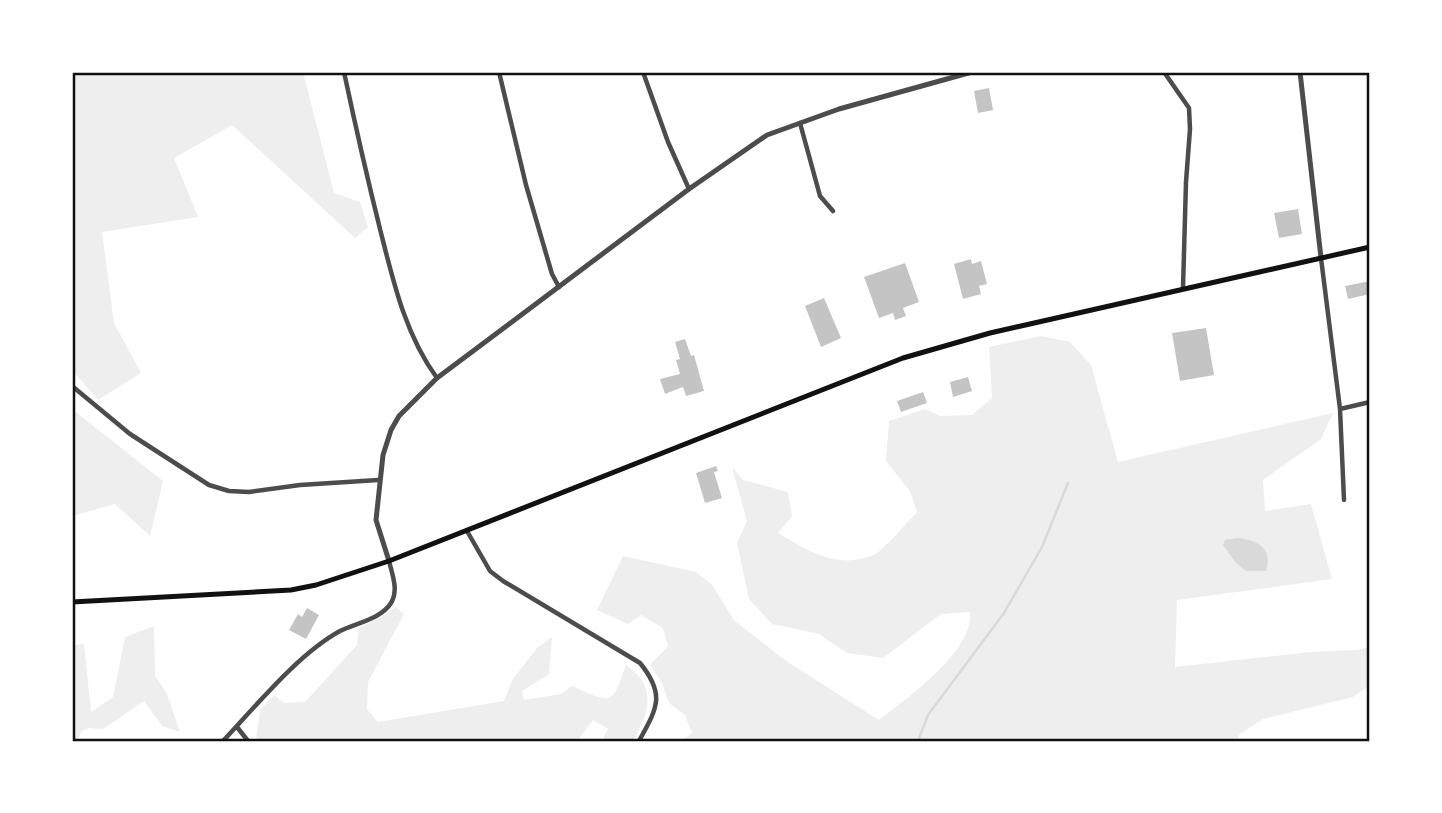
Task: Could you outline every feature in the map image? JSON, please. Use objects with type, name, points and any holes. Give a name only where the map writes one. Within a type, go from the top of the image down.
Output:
[{"type":"main road","points":[[72,602],[291,590],[316,585],[467,531],[903,358],[969,338],[1370,247]]},
{"type":"street","points":[[344,72],[392,279],[417,345],[437,378]]},
{"type":"street","points":[[499,72],[526,185],[552,274],[559,287]]},
{"type":"street","points":[[643,72],[668,142],[689,189]]},
{"type":"street","points":[[223,741],[321,643],[373,617],[387,608],[393,600],[395,586],[376,520],[378,480],[391,430],[399,416],[437,378],[689,189],[767,135],[799,122],[972,72]]},
{"type":"street","points":[[1164,72],[1189,108],[1183,288]]},
{"type":"street","points":[[1300,72],[1340,409],[1344,500]]},
{"type":"street","points":[[799,122],[820,196],[833,211]]},
{"type":"street","points":[[72,386],[130,434],[209,485],[229,491],[249,492],[300,485],[378,480]]},
{"type":"street","points":[[1340,409],[1370,402]]},
{"type":"street","points":[[467,531],[490,571],[503,581],[640,663],[653,679],[657,699],[651,719],[639,741]]},
{"type":"street","points":[[237,727],[248,741]]},
{"type":"shaded area","points":[[72,72],[303,72],[334,193],[360,202],[368,227],[355,238],[232,125],[174,158],[198,217],[102,232],[114,323],[141,373],[98,400],[72,370]]},
{"type":"shaded area","points":[[1041,336],[1070,342],[1091,365],[1118,462],[1333,413],[1321,439],[1263,480],[1265,511],[1311,504],[1332,579],[1177,600],[1175,667],[1370,647],[1370,685],[1353,697],[1263,719],[1239,735],[1238,741],[681,741],[692,733],[685,715],[669,703],[662,683],[650,665],[668,646],[663,628],[641,615],[628,624],[597,610],[623,556],[696,572],[712,585],[734,620],[786,661],[879,720],[950,658],[968,627],[970,612],[941,614],[883,658],[847,653],[819,634],[772,624],[749,599],[737,543],[747,521],[732,467],[743,480],[788,492],[792,516],[778,533],[813,552],[837,560],[862,559],[875,554],[917,512],[910,491],[886,461],[889,421],[925,409],[940,416],[972,415],[992,398],[989,347]]},
{"type":"shaded area","points":[[72,409],[163,481],[150,536],[115,504],[72,516]]},
{"type":"shaded area","points":[[1237,538],[1262,547],[1267,556],[1266,571],[1246,571],[1236,563],[1223,545],[1225,540]]},
{"type":"shaded area","points":[[396,607],[404,614],[368,682],[367,709],[378,722],[504,701],[512,680],[537,648],[552,637],[549,674],[522,691],[524,700],[561,694],[572,686],[595,696],[608,698],[617,688],[626,665],[643,682],[648,700],[639,730],[633,741],[602,741],[608,729],[593,720],[577,741],[256,741],[260,710],[274,695],[284,703],[305,702],[357,645],[359,628]]},
{"type":"shaded area","points":[[154,626],[155,676],[167,694],[180,732],[162,726],[144,701],[103,729],[88,728],[81,732],[78,741],[72,741],[73,646],[84,643],[91,712],[113,697],[125,637]]},
{"type":"building","points":[[989,88],[993,110],[978,113],[974,91]]},
{"type":"building","points":[[1298,209],[1302,234],[1279,238],[1274,213]]},
{"type":"building","points":[[971,259],[972,264],[981,261],[987,284],[979,286],[981,294],[963,299],[954,264]]},
{"type":"building","points":[[905,263],[919,302],[903,308],[906,316],[895,320],[893,313],[879,318],[864,277]]},
{"type":"building","points":[[1370,281],[1370,294],[1348,299],[1345,286]]},
{"type":"building","points":[[824,298],[841,338],[821,347],[805,306]]},
{"type":"building","points":[[1206,328],[1214,375],[1180,381],[1172,333]]},
{"type":"building","points":[[685,339],[691,356],[694,355],[704,391],[686,396],[683,387],[665,394],[660,379],[680,374],[676,360],[680,359],[675,342]]},
{"type":"building","points":[[968,377],[972,391],[953,397],[950,382]]},
{"type":"building","points":[[923,392],[927,403],[901,412],[897,401]]},
{"type":"building","points":[[716,466],[718,471],[714,472],[722,498],[705,503],[696,473]]},
{"type":"building","points":[[307,608],[319,615],[306,639],[289,630],[298,614],[302,617]]},
{"type":"waterway","points":[[918,741],[928,715],[1004,613],[1042,547],[1068,483]]}]
